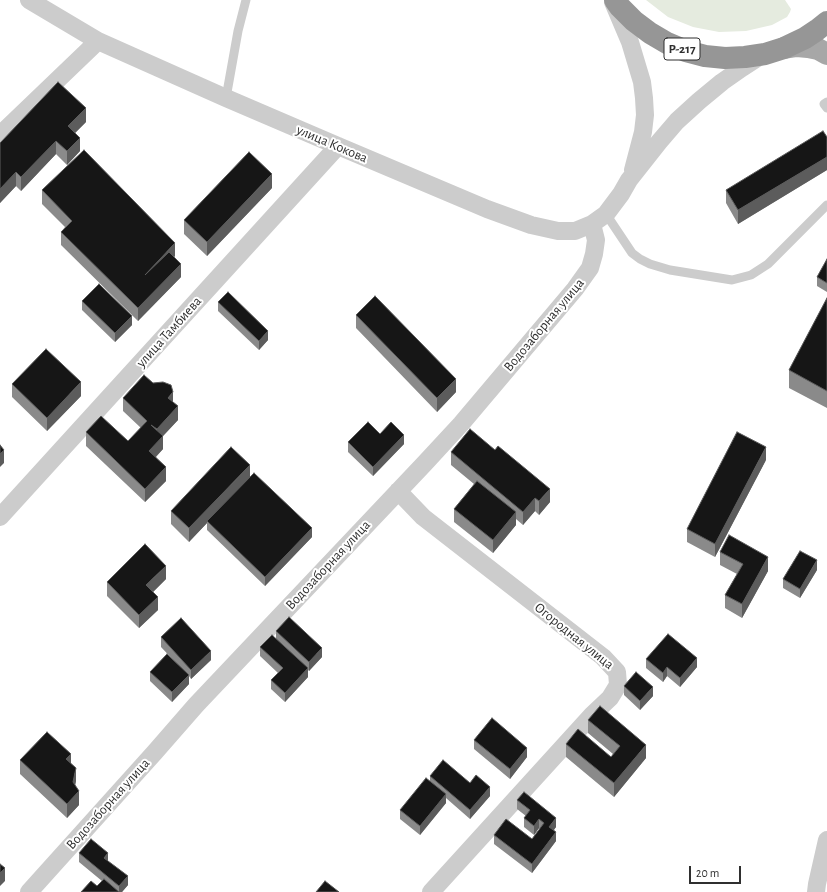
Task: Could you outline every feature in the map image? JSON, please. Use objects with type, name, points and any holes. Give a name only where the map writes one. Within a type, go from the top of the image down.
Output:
[{"type":"highway","name":"Р-217","points":[[615,0],[634,21],[650,33],[667,43],[686,51],[705,56],[725,58],[745,57],[774,51]]},
{"type":"highway","points":[[774,51],[805,38],[827,22]]},
{"type":"main road","points":[[774,51],[798,46],[808,47],[827,54]]},
{"type":"street","name":"улица Кокова","points":[[29,0],[98,41],[226,98],[487,209],[531,225],[558,231],[575,231],[599,219]]},
{"type":"street","points":[[612,0],[630,42],[642,82],[644,98],[645,115],[643,132],[630,180]]},
{"type":"street","points":[[0,135],[98,41]]},
{"type":"street","points":[[599,219],[621,194],[659,142],[683,116],[722,82],[742,68],[774,51]]},
{"type":"street","name":"улица Тамбиева","points":[[0,517],[338,146]]},
{"type":"street","name":"Водозаборная улица","points":[[29,892],[196,705],[461,424],[583,279],[590,268],[594,254],[599,219]]},
{"type":"street","name":"Огородная улица","points":[[398,491],[423,517],[602,657],[617,672],[618,685],[610,698],[592,715],[430,892]]},
{"type":"street","points":[[816,892],[827,840]]},
{"type":"lane","points":[[226,98],[238,31],[246,0]]},
{"type":"lane","points":[[827,102],[824,104],[827,108]]},
{"type":"lane","points":[[599,219],[632,253],[650,264],[670,270],[732,280],[751,275],[768,264],[827,205]]},
{"type":"shaded area","points":[[646,0],[785,0],[791,9],[787,17],[772,25],[746,31],[719,32],[693,27],[668,17]]},
{"type":"building","points":[[58,82],[86,108],[68,126],[80,138],[67,151],[56,141],[21,177],[16,172],[0,189],[0,143]]},
{"type":"building","points":[[823,131],[827,137],[827,157],[738,210],[726,190]]},
{"type":"building","points":[[84,150],[175,243],[145,275],[169,252],[181,264],[138,308],[61,232],[72,221],[42,190]]},
{"type":"building","points":[[249,152],[272,174],[207,242],[184,220]]},
{"type":"building","points":[[827,259],[827,283],[817,277]]},
{"type":"building","points":[[99,284],[132,316],[115,333],[82,301]]},
{"type":"building","points":[[228,292],[268,331],[259,341],[218,302]]},
{"type":"building","points":[[375,296],[456,379],[437,398],[356,315]]},
{"type":"building","points":[[827,298],[827,391],[789,370]]},
{"type":"building","points":[[46,349],[81,382],[47,418],[12,384]]},
{"type":"building","points":[[144,375],[153,383],[163,382],[171,385],[173,392],[168,398],[178,406],[157,429],[151,425],[163,436],[149,451],[166,467],[145,489],[86,432],[101,416],[128,441],[147,421],[123,398]]},
{"type":"building","points":[[368,422],[380,434],[391,422],[404,435],[373,467],[348,442]]},
{"type":"building","points":[[470,429],[495,450],[498,446],[550,489],[539,501],[535,498],[523,512],[451,452]]},
{"type":"building","points":[[737,432],[766,447],[715,544],[687,529]]},
{"type":"building","points":[[0,445],[4,450],[0,454]]},
{"type":"building","points":[[231,447],[250,465],[189,528],[171,511]]},
{"type":"building","points":[[254,473],[312,528],[265,577],[207,521]]},
{"type":"building","points":[[477,481],[516,512],[493,540],[454,509]]},
{"type":"building","points":[[729,535],[768,557],[742,604],[725,595],[743,564],[720,552]]},
{"type":"building","points":[[145,544],[166,566],[146,585],[158,597],[139,615],[107,582]]},
{"type":"building","points":[[800,551],[817,560],[800,589],[783,579]]},
{"type":"building","points":[[289,617],[322,648],[309,662],[276,631]]},
{"type":"building","points":[[181,618],[211,651],[191,670],[161,637]]},
{"type":"building","points":[[668,634],[697,658],[680,678],[667,667],[663,673],[646,659]]},
{"type":"building","points":[[272,635],[308,668],[285,693],[271,680],[283,668],[260,647]]},
{"type":"building","points":[[167,654],[189,675],[172,692],[150,672]]},
{"type":"building","points":[[636,672],[653,687],[640,701],[624,686]]},
{"type":"building","points":[[600,706],[646,745],[614,783],[566,744],[578,729],[611,757],[620,746],[588,720]]},
{"type":"building","points":[[492,718],[527,748],[510,769],[474,740]]},
{"type":"building","points":[[47,732],[71,754],[66,759],[76,768],[73,782],[79,791],[67,804],[20,760]]},
{"type":"building","points":[[443,760],[470,783],[476,775],[490,787],[470,810],[430,776]]},
{"type":"building","points":[[426,778],[446,794],[420,826],[400,810]]},
{"type":"building","points":[[524,792],[556,818],[549,827],[556,832],[532,864],[494,835],[506,819],[532,839],[544,823],[539,819],[534,826],[524,818],[530,810],[517,800]]},
{"type":"building","points":[[91,839],[108,853],[104,858],[128,876],[119,886],[79,853]]},
{"type":"building","points":[[0,864],[5,868],[0,873]]},
{"type":"building","points":[[104,879],[119,892],[81,892],[91,881],[97,886]]},
{"type":"building","points":[[325,881],[339,892],[316,892]]}]
